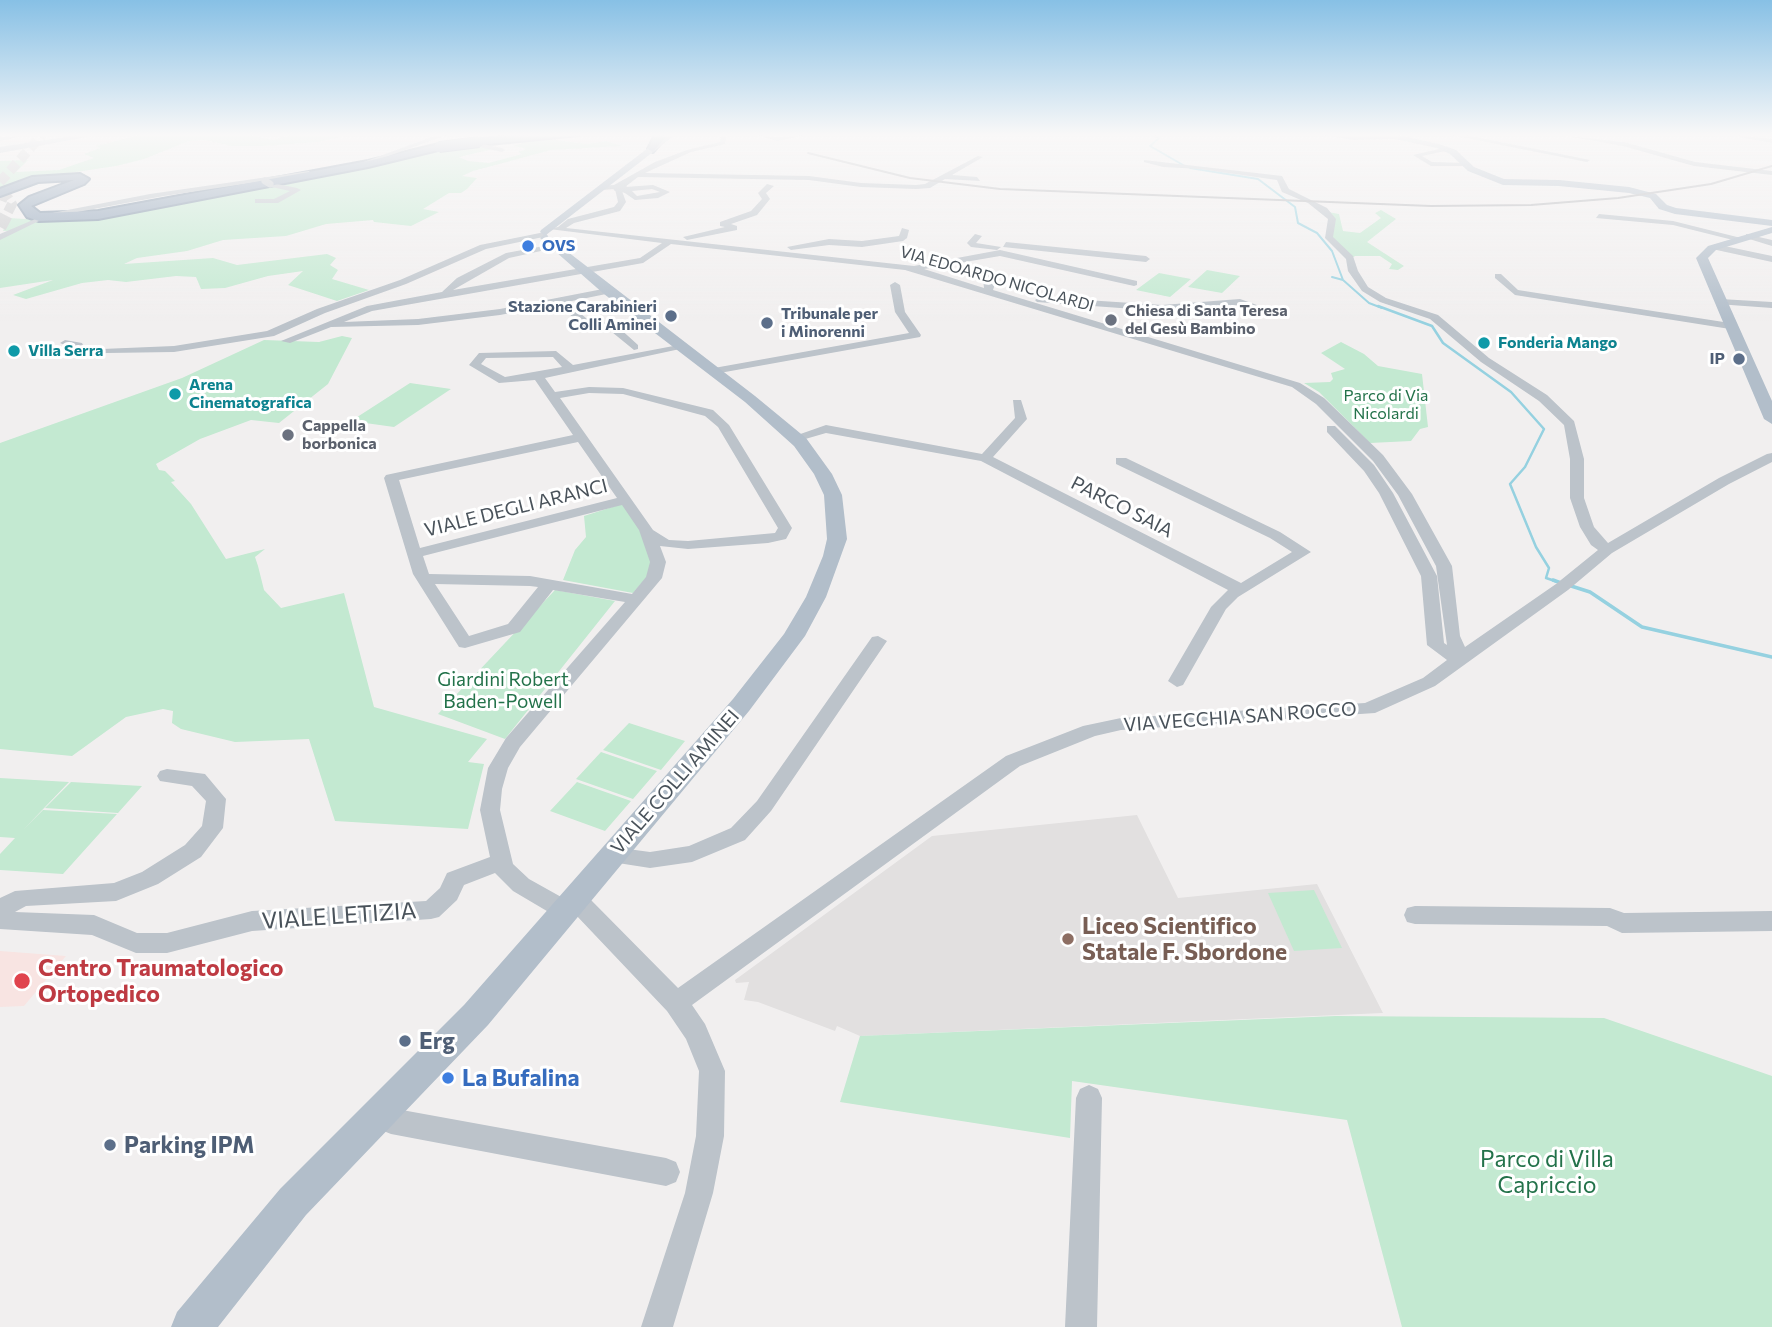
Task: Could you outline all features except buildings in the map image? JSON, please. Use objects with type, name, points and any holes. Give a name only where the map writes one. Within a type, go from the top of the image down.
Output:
[{"type":"highway","points":[[39,197],[25,205],[33,215],[39,217],[98,215],[193,197]]},
{"type":"main road","points":[[549,234],[603,197]]},
{"type":"main road","points":[[1661,197],[1670,209],[1772,223]]},
{"type":"main road","points":[[1669,197],[1676,199],[1671,204],[1675,209],[1737,219]]},
{"type":"main road","points":[[1772,230],[1715,247],[1702,258],[1730,326],[1747,356],[1772,419]]},
{"type":"main road","name":"VIALE COLLI AMINEI","points":[[208,1325],[293,1202],[459,1033],[777,661],[817,595],[835,548],[836,517],[832,495],[823,474],[795,438],[608,291],[583,270],[549,234]]},
{"type":"street","points":[[0,237],[44,217],[153,197]]},
{"type":"street","points":[[258,201],[275,201],[284,197]]},
{"type":"street","points":[[443,294],[460,280],[501,258],[516,254],[570,221],[617,209],[622,202],[620,197]]},
{"type":"street","points":[[286,341],[370,308],[643,260],[668,243],[734,228],[723,224],[754,213],[766,199],[765,197]]},
{"type":"street","points":[[1301,197],[1324,210],[1332,219],[1329,238],[1350,258],[1353,271],[1365,289],[1383,300],[1434,317],[1485,360],[1543,398],[1570,424],[1577,459],[1577,498],[1587,527],[1596,542],[1607,550]]},
{"type":"street","points":[[1599,216],[1681,224],[1772,243]]},
{"type":"street","points":[[774,252],[783,248],[830,242],[862,244],[904,238],[905,230]]},
{"type":"street","points":[[65,343],[78,345],[63,355],[107,350],[174,349],[270,334],[321,310],[419,275],[483,247],[549,234]]},
{"type":"street","points":[[483,247],[549,234]]},
{"type":"street","name":"VIA EDOARDO NICOLARDI","points":[[549,234],[774,252],[910,270],[1285,388],[1304,402],[1329,428],[1366,456],[1405,494],[1444,566],[1452,636],[1461,660]]},
{"type":"street","points":[[978,236],[971,243],[974,246],[1134,284]]},
{"type":"street","name":"VIA EDOARDO NICOLARDI","points":[[668,243],[910,270]]},
{"type":"street","points":[[910,270],[1002,251],[1006,245],[1146,258]]},
{"type":"street","points":[[1715,247],[1770,264]]},
{"type":"street","points":[[516,254],[527,266],[530,278],[542,287],[558,284]]},
{"type":"street","points":[[987,269],[990,284],[1002,299],[1161,308],[1240,302],[1266,310]]},
{"type":"street","points":[[419,275],[460,280]]},
{"type":"street","points":[[1497,276],[1515,292],[1730,326]]},
{"type":"street","points":[[714,372],[916,335],[900,312],[895,285]]},
{"type":"street","points":[[455,304],[467,301],[458,291]]},
{"type":"street","points":[[333,324],[395,324],[444,313],[559,301],[572,294],[608,291]]},
{"type":"street","points":[[1002,299],[1129,302]]},
{"type":"street","name":"VIA EDOARDO NICOLARDI","points":[[1002,299],[1296,385],[1311,394],[1346,427],[1366,456],[1429,576],[1436,645],[1461,660]]},
{"type":"street","points":[[559,301],[591,327],[644,319]]},
{"type":"street","points":[[1720,302],[1772,305]]},
{"type":"street","points":[[611,326],[634,347]]},
{"type":"street","points":[[570,369],[556,354],[483,355],[475,365],[503,381],[538,376],[680,346]]},
{"type":"street","points":[[538,376],[646,530],[657,556],[657,571]]},
{"type":"street","points":[[552,396],[589,390],[623,391],[709,413],[718,418],[785,531],[777,538],[768,540],[688,545],[659,542],[646,530]]},
{"type":"street","points":[[985,458],[1021,419],[1017,403]]},
{"type":"street","points":[[1329,428],[1346,427]]},
{"type":"street","name":"PARCO SAIA","points":[[795,438],[826,429],[985,458],[1241,590]]},
{"type":"street","points":[[550,583],[513,628],[465,643],[425,579],[391,478],[581,437]]},
{"type":"street","name":"VIA VECCHIA SAN ROCCO","points":[[676,1003],[1013,761],[1090,731],[1121,724],[1368,709],[1429,682],[1562,587],[1607,550],[1724,481],[1772,457]]},
{"type":"street","points":[[1121,461],[1275,535],[1303,552],[1232,594],[1219,607],[1177,681]]},
{"type":"street","name":"VIALE DEGLI ARANCI","points":[[415,554],[626,500]]},
{"type":"street","points":[[1405,528],[1425,530]]},
{"type":"street","points":[[657,1327],[699,1193],[710,1136],[712,1071],[696,1032],[676,1003],[583,907],[569,906],[521,885],[508,873],[500,862],[490,810],[498,768],[513,743],[635,599],[669,551],[688,545]]},
{"type":"street","points":[[425,579],[505,579],[550,583],[635,599]]},
{"type":"street","points":[[613,855],[650,860],[692,854],[738,834],[764,806],[878,641]]},
{"type":"street","name":"VIALE LETIZIA","points":[[167,776],[198,779],[216,799],[212,828],[193,851],[130,888],[100,894],[23,897],[6,906],[2,914],[4,921],[94,925],[125,940],[152,945],[183,941],[201,934],[265,920],[431,910],[449,894],[455,879],[500,862]]},
{"type":"street","points":[[1415,915],[1610,917],[1622,923],[1772,921]]},
{"type":"street","points":[[1081,1327],[1089,1098]]},
{"type":"street","points":[[391,1121],[666,1172]]},
{"type":"shaded area","name":"Liceo Scientifico Statale F. Sbordone","points":[[1137,815],[1178,898],[1317,884],[1383,1013],[860,1036],[837,1026],[835,1031],[758,1002],[744,1000],[749,982],[736,983],[735,980],[932,836]]},
{"type":"shaded area","name":"Centro Traumatologico Ortopedico","points":[[0,951],[66,956],[24,1006],[0,1007]]},
{"type":"green space","points":[[188,197],[443,197],[423,209],[439,212],[411,226],[373,220],[326,224],[286,236],[223,240],[187,251],[137,258],[124,264],[213,258],[237,265],[327,254],[336,258],[330,265],[338,270],[332,279],[369,290],[337,301],[288,285],[303,271],[268,276],[225,288],[201,289],[196,277],[176,276],[126,282],[108,280],[82,283],[26,299],[13,295],[53,280],[0,288],[0,239],[16,231],[3,231],[8,218],[76,218]]},
{"type":"green space","points":[[1381,210],[1396,219],[1367,242],[1404,266],[1398,270],[1389,269],[1392,264],[1380,256],[1352,258],[1333,239],[1328,212],[1339,214],[1343,231],[1360,233],[1381,218],[1375,213]]},
{"type":"green space","points":[[1207,270],[1240,276],[1222,293],[1188,287]]},
{"type":"green space","points":[[1159,273],[1191,279],[1170,297],[1136,290]]},
{"type":"green space","points":[[342,336],[352,338],[328,384],[279,423],[251,420],[200,439],[156,464],[159,470],[165,471],[175,481],[171,482],[191,504],[226,559],[265,549],[255,557],[264,590],[281,608],[344,593],[374,707],[487,739],[468,762],[484,764],[468,829],[335,821],[309,739],[235,742],[181,729],[172,723],[173,711],[163,709],[126,717],[72,756],[0,749],[0,443],[182,378],[264,340],[319,342]]},
{"type":"green space","name":"Parco di Via Nicolardi","points":[[1341,342],[1364,354],[1378,366],[1422,374],[1428,427],[1420,429],[1411,441],[1370,443],[1319,392],[1304,383],[1330,382],[1333,379],[1331,373],[1345,369],[1321,353]]},
{"type":"green space","points":[[410,383],[451,389],[394,427],[351,421]]},
{"type":"green space","points":[[625,503],[653,553],[651,572],[633,593],[563,580],[575,550],[586,537],[584,516]]},
{"type":"green space","name":"Giardini Robert Baden-Powell","points":[[555,590],[615,601],[505,739],[438,714]]},
{"type":"green space","points":[[629,723],[685,741],[661,770],[603,750]]},
{"type":"green space","points":[[601,752],[657,771],[633,799],[576,779]]},
{"type":"green space","points":[[0,778],[69,782],[23,830],[43,810],[117,814],[63,874],[0,870],[0,854],[15,838],[0,837]]},
{"type":"green space","points":[[71,782],[142,786],[118,813],[45,808]]},
{"type":"green space","points":[[577,782],[631,801],[605,831],[550,811]]},
{"type":"green space","points":[[1314,890],[1342,948],[1294,951],[1268,893]]},
{"type":"green space","name":"Parco di Villa Capriccio","points":[[1336,1016],[1604,1018],[1772,1076],[1772,1327],[1402,1327],[1347,1120],[1072,1081],[1070,1138],[840,1102],[860,1036]]},
{"type":"waterway","points":[[1282,197],[1295,207],[1298,223],[1317,233],[1332,251],[1343,280]]},
{"type":"waterway","points":[[1332,277],[1343,280]]},
{"type":"waterway","points":[[1343,280],[1369,303],[1382,308]]},
{"type":"waterway","points":[[1378,306],[1432,326],[1443,343],[1511,392],[1544,429],[1525,467],[1510,484],[1536,547],[1549,568],[1546,578],[1558,582]]},
{"type":"waterway","points":[[1553,580],[1561,583]]},
{"type":"waterway","points":[[1568,585],[1590,592],[1642,627],[1772,657]]},
{"type":"tunnel","points":[[5,197],[12,204],[9,210]]},
{"type":"tunnel","points":[[0,227],[9,210]]},
{"type":"railway","points":[[1201,197],[1431,206],[1531,205],[1625,197]]},
{"type":"place","name":"OVS","points":[[528,246]]},
{"type":"place","name":"Stazione Carabinieri Colli Aminei","points":[[671,316]]},
{"type":"place","name":"Chiesa di Santa Teresa del Gesù Bambino","points":[[1111,320]]},
{"type":"place","name":"Tribunale per i Minorenni","points":[[767,323]]},
{"type":"place","name":"Fonderia Mango","points":[[1484,343]]},
{"type":"place","name":"Villa Serra","points":[[14,351]]},
{"type":"place","name":"IP","points":[[1739,359]]},
{"type":"place","name":"Arena Cinematografica","points":[[175,394]]},
{"type":"place","name":"Cappella borbonica","points":[[288,435]]},
{"type":"place","name":"Liceo Scientifico Statale F. Sbordone","points":[[1068,939]]},
{"type":"place","name":"Centro Traumatologico Ortopedico","points":[[22,981]]},
{"type":"place","name":"Erg","points":[[405,1041]]},
{"type":"place","name":"La Bufalina","points":[[448,1078]]},
{"type":"place","name":"Parking IPM","points":[[110,1145]]}]
